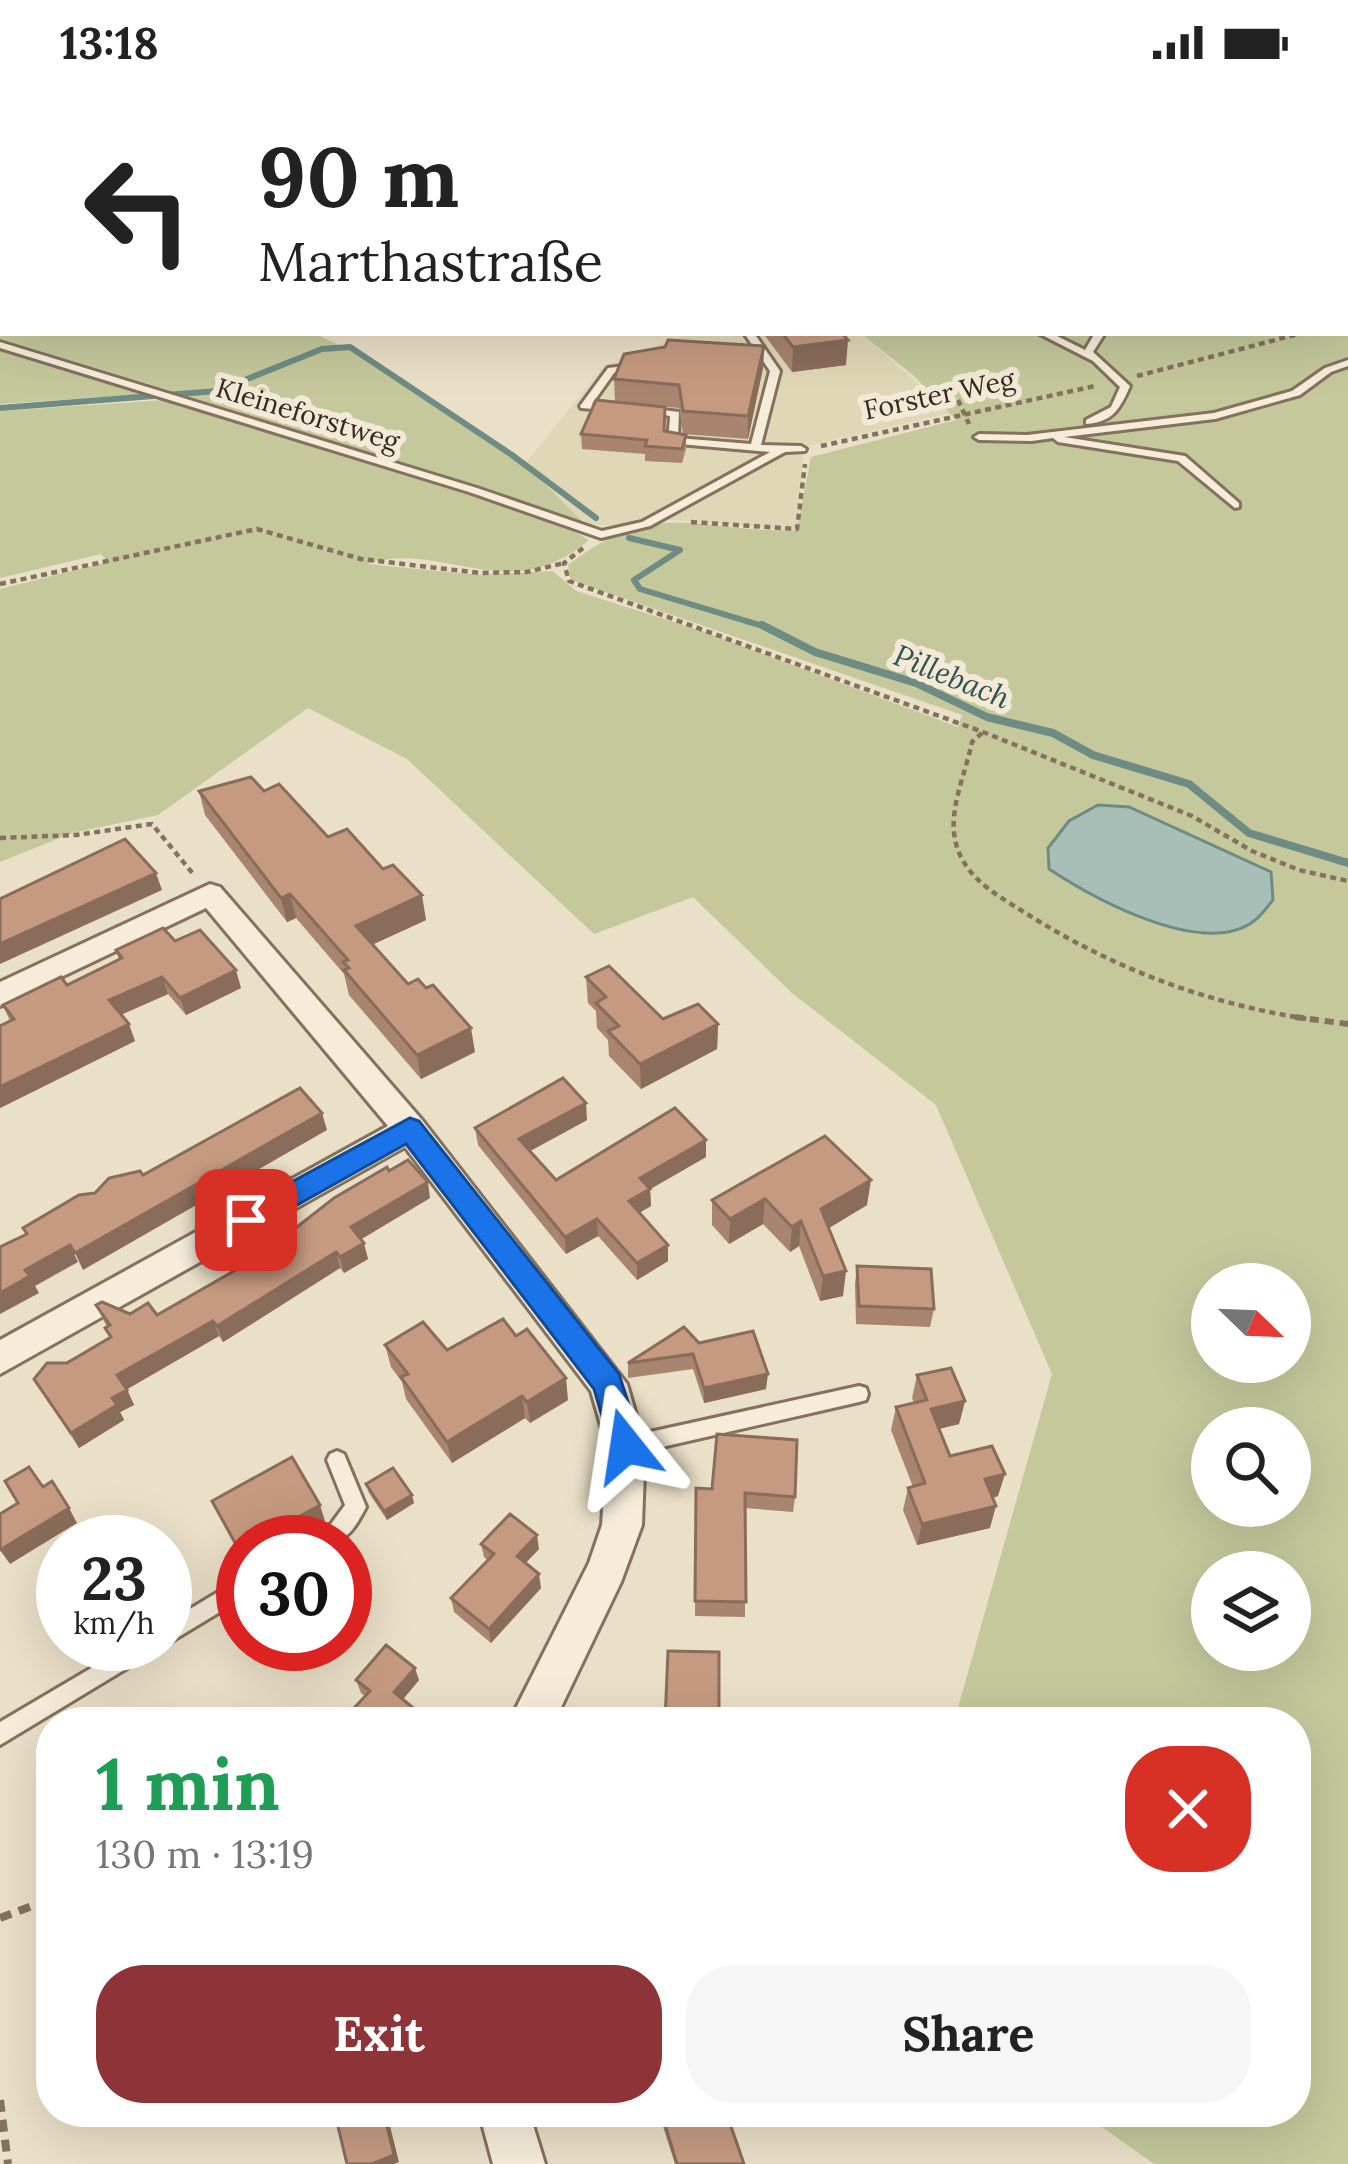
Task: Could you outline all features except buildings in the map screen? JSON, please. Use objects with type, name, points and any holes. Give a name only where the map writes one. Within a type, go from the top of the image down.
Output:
[{"type":"street","points":[[0,995],[210,893],[410,1129],[608,1384],[626,1446],[622,1525],[607,1570],[538,1707]]},
{"type":"street","points":[[0,1358],[410,1129]]},
{"type":"street","points":[[508,2127],[519,2164]]},
{"type":"lane","points":[[751,336],[775,370],[755,448]]},
{"type":"lane","points":[[1049,336],[1096,359]]},
{"type":"lane","points":[[1070,431],[1115,409],[1125,386],[1088,353],[1098,336]]},
{"type":"lane","name":"Kleineforstweg","points":[[0,345],[473,490],[601,535]]},
{"type":"lane","points":[[1026,438],[1215,416],[1296,393],[1328,370],[1348,363]]},
{"type":"lane","points":[[644,367],[611,370],[585,406],[675,414],[672,441],[804,449]]},
{"type":"lane","points":[[979,437],[1165,453],[1180,458],[1235,505]]},
{"type":"lane","points":[[601,535],[655,519],[783,449]]},
{"type":"lane","points":[[626,1446],[859,1394]]},
{"type":"lane","points":[[337,1460],[356,1508],[351,1515]]},
{"type":"lane","points":[[46,1707],[106,1671]]},
{"type":"lane","points":[[0,1734],[36,1713]]},
{"type":"path","points":[[1119,378],[1276,336]]},
{"type":"path","name":"Forster Weg","points":[[804,449],[1290,336]]},
{"type":"path","points":[[958,400],[960,412]]},
{"type":"path","points":[[655,519],[797,530],[804,449]]},
{"type":"path","points":[[0,584],[256,529],[362,559],[480,573],[527,572],[564,563],[601,535]]},
{"type":"path","points":[[564,563],[569,581],[983,732],[1192,816],[1283,863],[1348,881]]},
{"type":"path","points":[[983,732],[972,742],[952,820],[956,844],[980,887],[1082,950],[1130,973],[1210,1001],[1348,1024]]},
{"type":"path","points":[[0,838],[76,835],[152,824],[186,864]]},
{"type":"path","points":[[0,1918],[36,1905]]},
{"type":"path","points":[[0,2100],[8,2164]]},
{"type":"shaded area","points":[[682,336],[863,336],[951,413],[803,447],[799,526],[792,530],[663,519],[686,502],[682,498],[645,520],[614,526],[585,524],[525,464],[604,366]]},
{"type":"green space","points":[[0,336],[320,336],[350,350],[525,464],[585,524],[383,457],[0,343]]},
{"type":"green space","points":[[864,336],[1348,336],[1348,2164],[1154,2164],[1102,2127],[1311,2127],[1311,1707],[958,1707],[1052,1374],[936,1105],[792,993],[693,897],[594,934],[407,759],[308,708],[158,815],[72,833],[0,862],[0,589],[108,562],[101,554],[0,578],[0,411],[166,400],[469,492],[589,540],[559,560],[531,569],[503,571],[422,559],[367,564],[479,575],[553,571],[576,591],[705,632],[958,727],[962,715],[571,580],[568,565],[600,544],[655,524],[797,530],[811,457],[956,420],[914,376]],"holes":[[[1098,805],[1129,807],[1271,872],[1273,900],[1069,821]]]},
{"type":"green space","points":[[0,350],[148,394],[0,404]]},
{"type":"water","points":[[1098,805],[1129,807],[1271,872],[1273,900],[1254,921],[1232,931],[1207,933],[1149,920],[1092,895],[1049,869],[1048,848],[1069,821]]},
{"type":"waterway","name":"Pillebach","points":[[0,408],[217,391],[322,349],[350,347],[512,455],[596,518]]},
{"type":"waterway","name":"Pillebach","points":[[629,538],[680,550],[634,580],[640,589],[766,627]]},
{"type":"waterway","name":"Pillebach","points":[[762,625],[766,627]]},
{"type":"waterway","name":"Pillebach","points":[[766,627],[815,652],[916,683],[987,717],[1053,733],[1093,755],[1189,784],[1249,833],[1348,863]]},
{"type":"route","points":[[246,1220],[410,1129],[608,1384],[626,1446]]}]
